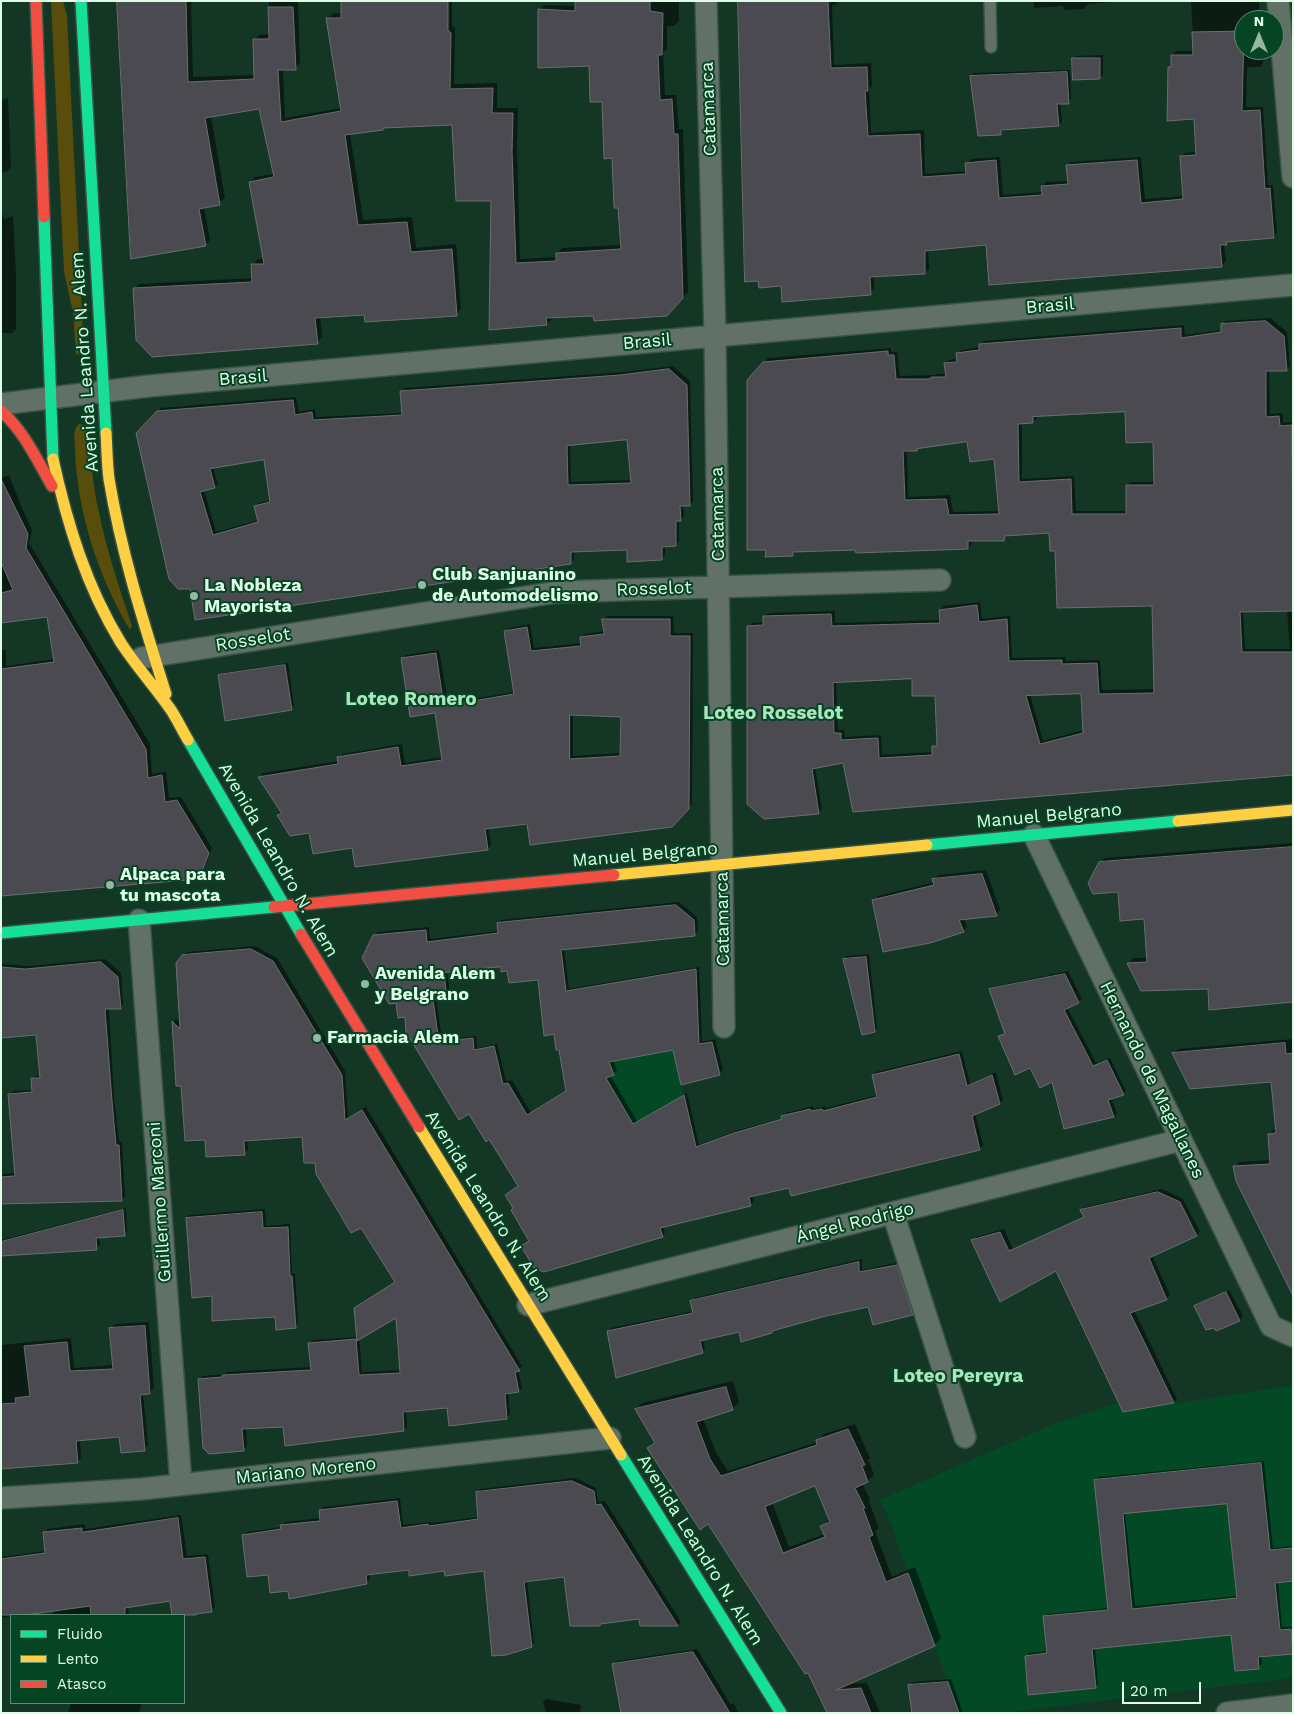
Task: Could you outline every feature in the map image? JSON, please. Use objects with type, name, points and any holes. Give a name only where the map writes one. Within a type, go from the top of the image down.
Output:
[{"type":"street","name":"Avenida Leandro N. Alem","points":[[36,1],[52,453],[63,504],[87,576],[103,611],[133,659],[172,712],[284,907],[781,1713]]},
{"type":"street","name":"Avenida Leandro N. Alem","points":[[81,1],[107,459],[113,500],[127,561],[172,712]]},
{"type":"street","name":"Catamarca","points":[[706,1],[716,336],[724,1027]]},
{"type":"street","points":[[1278,1],[1293,177]]},
{"type":"street","name":"Brasil","points":[[1,404],[149,386],[1293,285]]},
{"type":"street","name":"Avenida Leandro N. Alem","points":[[1,411],[18,426],[63,504]]},
{"type":"street","name":"Rosselot","points":[[133,659],[557,592],[940,580]]},
{"type":"street","name":"Manuel Belgrano","points":[[1,933],[1293,810]]},
{"type":"street","name":"Hernando de Magallanes","points":[[1034,835],[1271,1326],[1293,1336]]},
{"type":"street","name":"Guillermo Marconi","points":[[139,920],[181,1484]]},
{"type":"street","name":"Ángel Rodrigo","points":[[528,1305],[1181,1140]]},
{"type":"street","points":[[893,1213],[965,1436]]},
{"type":"street","name":"Mariano Moreno","points":[[1,1498],[142,1489],[610,1438]]},
{"type":"street","points":[[1227,1713],[1293,1705]]},
{"type":"lane","points":[[990,1],[991,47]]},
{"type":"shaded area","points":[[51,1],[63,1],[67,16],[84,353],[82,355],[76,354],[73,312],[64,272]]},
{"type":"shaded area","points":[[79,424],[88,426],[93,479],[101,523],[132,626],[130,630],[99,566],[85,520],[80,496],[75,449],[75,432]]},
{"type":"shaded area","points":[[673,1050],[712,1215],[669,1226],[615,1138],[576,1069]]},
{"type":"shaded area","points":[[1293,1385],[1293,1678],[1002,1713],[959,1713],[895,1538],[897,1537],[880,1500],[1056,1423],[1118,1403],[1123,1412]]},
{"type":"building","points":[[117,1],[186,1],[188,82],[254,79],[253,39],[269,39],[268,7],[293,7],[296,70],[278,70],[281,122],[341,111],[326,18],[341,18],[341,1],[448,1],[448,30],[451,33],[450,89],[493,88],[492,113],[513,113],[512,152],[516,263],[556,261],[556,253],[621,249],[618,208],[614,208],[612,158],[604,159],[602,102],[590,102],[589,66],[538,68],[538,9],[575,11],[575,1],[650,1],[650,11],[663,13],[662,55],[658,55],[660,100],[672,99],[674,134],[678,134],[683,298],[667,316],[594,321],[593,316],[546,318],[547,325],[489,330],[491,201],[456,201],[452,125],[383,128],[383,130],[345,135],[358,225],[407,222],[411,252],[452,249],[457,316],[365,322],[364,315],[315,318],[318,344],[152,357],[136,340],[133,288],[252,282],[251,264],[264,264],[249,182],[274,177],[259,109],[205,118],[220,205],[199,209],[206,246],[131,259]]},
{"type":"building","points":[[738,1],[828,1],[831,68],[867,67],[868,91],[865,91],[868,136],[920,134],[922,177],[966,174],[965,163],[996,160],[999,198],[1042,195],[1041,186],[1068,184],[1066,165],[1137,160],[1141,203],[1183,199],[1180,156],[1196,155],[1194,119],[1167,121],[1168,67],[1171,67],[1171,55],[1193,55],[1192,32],[1234,31],[1234,60],[1243,60],[1242,111],[1260,110],[1265,189],[1270,188],[1274,238],[1226,242],[1227,245],[1220,245],[1222,267],[989,285],[986,245],[925,251],[925,274],[870,277],[871,295],[782,302],[781,286],[759,288],[758,281],[745,282]]},
{"type":"building","points":[[1072,58],[1100,58],[1100,79],[1073,80]]},
{"type":"building","points":[[1067,72],[1069,104],[1057,104],[1059,126],[1001,130],[1001,135],[978,136],[970,76]]},
{"type":"building","points":[[1266,321],[1284,336],[1287,371],[1266,371],[1266,417],[1279,416],[1280,426],[1292,425],[1293,611],[1240,612],[1242,652],[1293,652],[1293,775],[853,812],[843,763],[812,769],[819,814],[764,819],[747,804],[747,626],[763,625],[763,616],[831,614],[832,626],[940,623],[939,610],[977,605],[979,622],[1007,619],[1009,661],[1062,660],[1062,664],[1097,663],[1099,694],[1154,693],[1152,606],[1057,608],[1055,551],[1050,551],[1049,533],[1005,536],[1004,541],[968,541],[968,549],[856,553],[855,550],[793,552],[793,556],[765,557],[766,550],[747,550],[747,380],[763,362],[888,351],[888,355],[894,355],[896,379],[929,379],[932,377],[946,377],[944,363],[957,362],[956,353],[979,350],[979,344],[1181,328],[1181,338],[1221,332],[1221,324]],"holes":[[[1125,412],[1126,443],[1153,442],[1154,485],[1126,485],[1126,514],[1072,514],[1071,479],[1019,482],[1018,424],[1033,423],[1033,417]],[[967,442],[970,462],[994,459],[999,514],[949,515],[946,499],[905,500],[903,451],[917,451],[917,449]],[[912,679],[912,696],[935,696],[937,746],[932,746],[932,755],[879,758],[878,738],[841,740],[841,733],[834,733],[833,683]],[[1081,694],[1083,733],[1040,744],[1026,696]]]},
{"type":"building","points":[[669,369],[687,385],[690,506],[680,506],[681,521],[676,521],[676,546],[662,547],[662,560],[627,562],[627,550],[571,552],[571,564],[195,620],[190,589],[178,589],[169,579],[136,433],[157,411],[293,400],[295,415],[312,412],[313,420],[402,415],[400,391],[620,375]],"holes":[[[627,440],[631,483],[568,485],[567,446]],[[264,460],[270,502],[254,506],[258,522],[213,535],[200,492],[215,488],[210,469]]]},
{"type":"building","points":[[1,479],[28,534],[26,548],[146,749],[148,778],[162,775],[165,802],[177,800],[209,853],[199,879],[1,896],[1,669],[54,662],[47,617],[1,623],[1,593],[13,590],[1,562]]},
{"type":"building","points":[[602,619],[670,619],[670,636],[690,636],[689,809],[672,827],[530,845],[527,824],[485,829],[488,850],[355,867],[352,848],[313,854],[309,833],[290,836],[277,815],[282,814],[258,777],[338,764],[337,757],[398,747],[401,766],[442,760],[435,713],[410,717],[401,658],[436,653],[444,706],[514,694],[504,631],[527,627],[531,651],[581,646],[580,637],[604,634]],"holes":[[[570,715],[621,717],[620,756],[570,759]]]},
{"type":"building","points":[[285,665],[292,710],[225,721],[218,675]]},
{"type":"building","points":[[1293,847],[1293,1002],[1209,1010],[1208,989],[1141,991],[1127,963],[1147,962],[1144,919],[1120,921],[1118,892],[1093,894],[1088,883],[1099,862]]},
{"type":"building","points":[[982,874],[997,916],[959,920],[964,932],[930,943],[883,952],[872,900],[934,885],[932,879]]},
{"type":"building","points":[[676,905],[694,920],[695,936],[561,950],[566,991],[696,969],[699,1044],[712,1042],[720,1075],[681,1085],[673,1050],[609,1062],[614,1075],[606,1078],[633,1124],[684,1095],[696,1147],[734,1133],[782,1119],[781,1116],[810,1109],[811,1111],[822,1109],[823,1111],[877,1097],[872,1075],[959,1054],[967,1086],[992,1075],[1000,1104],[972,1116],[980,1150],[791,1196],[789,1188],[749,1197],[751,1206],[660,1228],[663,1237],[544,1272],[534,1268],[521,1246],[529,1241],[511,1210],[513,1208],[505,1195],[518,1186],[489,1139],[486,1142],[469,1114],[459,1120],[406,1032],[405,1017],[398,1018],[396,1003],[389,1004],[362,958],[373,935],[426,930],[427,942],[498,933],[497,923]],"holes":[[[501,967],[501,972],[507,971],[509,983],[538,980],[544,1036],[554,1034],[556,1050],[559,1050],[566,1091],[527,1115],[508,1083],[503,1084],[494,1046],[474,1050],[473,1038],[439,1042],[433,1000],[447,998],[444,973]]]},
{"type":"building","points":[[251,949],[273,961],[342,1075],[345,1120],[362,1110],[520,1371],[515,1372],[519,1392],[505,1394],[507,1419],[449,1426],[447,1408],[403,1412],[404,1431],[285,1446],[283,1427],[242,1429],[244,1451],[209,1454],[203,1448],[198,1379],[222,1377],[222,1375],[311,1370],[308,1343],[356,1339],[359,1375],[400,1373],[396,1318],[357,1341],[354,1308],[395,1282],[361,1228],[351,1233],[316,1174],[315,1163],[304,1163],[302,1137],[244,1141],[245,1155],[206,1157],[205,1140],[185,1141],[181,1086],[176,1086],[172,1021],[180,1029],[176,963],[182,955]]},
{"type":"building","points":[[866,957],[875,1032],[862,1035],[843,959]]},
{"type":"building","points":[[101,962],[118,977],[121,1009],[105,1009],[116,1145],[119,1145],[122,1201],[1,1204],[1,1177],[15,1176],[8,1094],[32,1092],[31,1078],[40,1078],[36,1035],[1,1038],[1,967],[25,969]]},
{"type":"building","points":[[1065,974],[1079,1003],[1064,1010],[1093,1066],[1107,1060],[1124,1095],[1108,1100],[1114,1117],[1064,1129],[1052,1082],[1040,1088],[1030,1068],[1015,1075],[998,1036],[1005,1034],[989,989]]},
{"type":"building","points":[[1285,1043],[1286,1054],[1293,1053],[1293,1296],[1236,1181],[1233,1166],[1270,1164],[1268,1134],[1276,1133],[1271,1082],[1190,1089],[1172,1053]]},
{"type":"building","points":[[1158,1192],[1180,1202],[1197,1236],[1149,1258],[1167,1300],[1130,1313],[1174,1403],[1123,1412],[1056,1271],[1000,1302],[971,1240],[1000,1232],[1009,1251],[1084,1217],[1080,1210]]},
{"type":"building","points":[[123,1210],[125,1236],[96,1238],[97,1250],[1,1256],[1,1242]]},
{"type":"building","points":[[262,1212],[263,1228],[288,1227],[290,1276],[292,1276],[296,1328],[276,1330],[275,1317],[212,1321],[212,1296],[192,1298],[186,1218]]},
{"type":"building","points":[[859,1262],[859,1272],[897,1265],[913,1315],[873,1325],[868,1307],[826,1316],[741,1342],[739,1332],[700,1341],[703,1353],[616,1378],[607,1331],[693,1313],[690,1301]]},
{"type":"building","points":[[1226,1292],[1240,1321],[1216,1331],[1214,1328],[1206,1330],[1194,1306]]},
{"type":"building","points":[[145,1326],[150,1394],[140,1395],[145,1451],[121,1453],[119,1437],[76,1441],[78,1463],[1,1469],[1,1404],[16,1403],[15,1398],[30,1396],[24,1346],[67,1342],[70,1371],[113,1369],[109,1328]]},
{"type":"building","points":[[726,1387],[733,1410],[696,1422],[710,1459],[721,1476],[817,1445],[816,1440],[848,1429],[865,1465],[862,1466],[868,1482],[855,1488],[865,1508],[863,1508],[873,1535],[869,1537],[886,1582],[908,1573],[935,1646],[836,1690],[861,1688],[871,1713],[827,1713],[808,1673],[805,1674],[708,1524],[700,1530],[647,1448],[655,1443],[635,1409]],"holes":[[[815,1486],[830,1522],[820,1526],[825,1537],[783,1553],[765,1507]]]},
{"type":"building","points":[[1261,1463],[1270,1550],[1293,1548],[1293,1581],[1275,1583],[1280,1630],[1291,1629],[1293,1654],[1258,1657],[1259,1669],[1235,1671],[1231,1635],[1092,1649],[1096,1688],[1028,1695],[1025,1656],[1047,1653],[1043,1616],[1108,1610],[1094,1480]],"holes":[[[1227,1504],[1237,1598],[1132,1609],[1123,1514]]]},
{"type":"building","points":[[572,1481],[594,1491],[596,1505],[601,1504],[678,1626],[640,1626],[639,1619],[600,1624],[600,1626],[570,1626],[564,1577],[524,1582],[532,1647],[506,1655],[492,1656],[484,1571],[445,1576],[444,1571],[409,1576],[409,1570],[366,1575],[367,1584],[289,1599],[288,1591],[270,1593],[268,1575],[247,1577],[242,1535],[281,1529],[280,1525],[320,1521],[319,1510],[397,1501],[401,1528],[428,1524],[429,1526],[478,1519],[476,1492]]},
{"type":"building","points":[[178,1518],[183,1559],[205,1557],[212,1612],[196,1615],[172,1614],[170,1601],[125,1608],[125,1614],[91,1614],[90,1606],[32,1614],[1,1615],[1,1559],[45,1553],[43,1532],[82,1528],[82,1532]]},
{"type":"building","points":[[693,1652],[730,1713],[621,1713],[612,1664]]},
{"type":"building","points":[[948,1682],[959,1713],[912,1713],[908,1685]]},
{"type":"traffic: fast","points":[[81,1],[106,433]]},
{"type":"traffic: fast","points":[[44,217],[53,459]]},
{"type":"traffic: fast","points":[[188,740],[301,934]]},
{"type":"traffic: fast","points":[[927,845],[1178,821]]},
{"type":"traffic: fast","points":[[1,933],[274,907]]},
{"type":"traffic: fast","points":[[621,1455],[781,1713]]},
{"type":"traffic: slow","points":[[106,433],[109,479],[120,534],[141,614],[166,694]]},
{"type":"traffic: slow","points":[[53,459],[71,530],[98,599],[121,643],[171,710],[188,740]]},
{"type":"traffic: slow","points":[[1178,821],[1293,810]]},
{"type":"traffic: slow","points":[[614,875],[927,845]]},
{"type":"traffic: slow","points":[[419,1127],[621,1455]]},
{"type":"traffic: jam","points":[[36,1],[44,217]]},
{"type":"traffic: jam","points":[[1,411],[17,428],[52,486]]},
{"type":"traffic: jam","points":[[274,907],[614,875]]},
{"type":"traffic: jam","points":[[301,934],[419,1127]]},
{"type":"place","name":"Club Sanjuanino de Automodelismo","points":[[422,585]]},
{"type":"place","name":"La Nobleza Mayorista","points":[[194,596]]},
{"type":"place","name":"Alpaca para tu mascota","points":[[110,885]]},
{"type":"place","name":"Avenida Alem y Belgrano","points":[[365,984]]},
{"type":"place","name":"Farmacia Alem","points":[[317,1038]]},
{"type":"district","name":"Loteo Romero","points":[[411,699]]},
{"type":"district","name":"Loteo Rosselot","points":[[773,713]]},
{"type":"district","name":"Loteo Pereyra","points":[[958,1376]]}]
